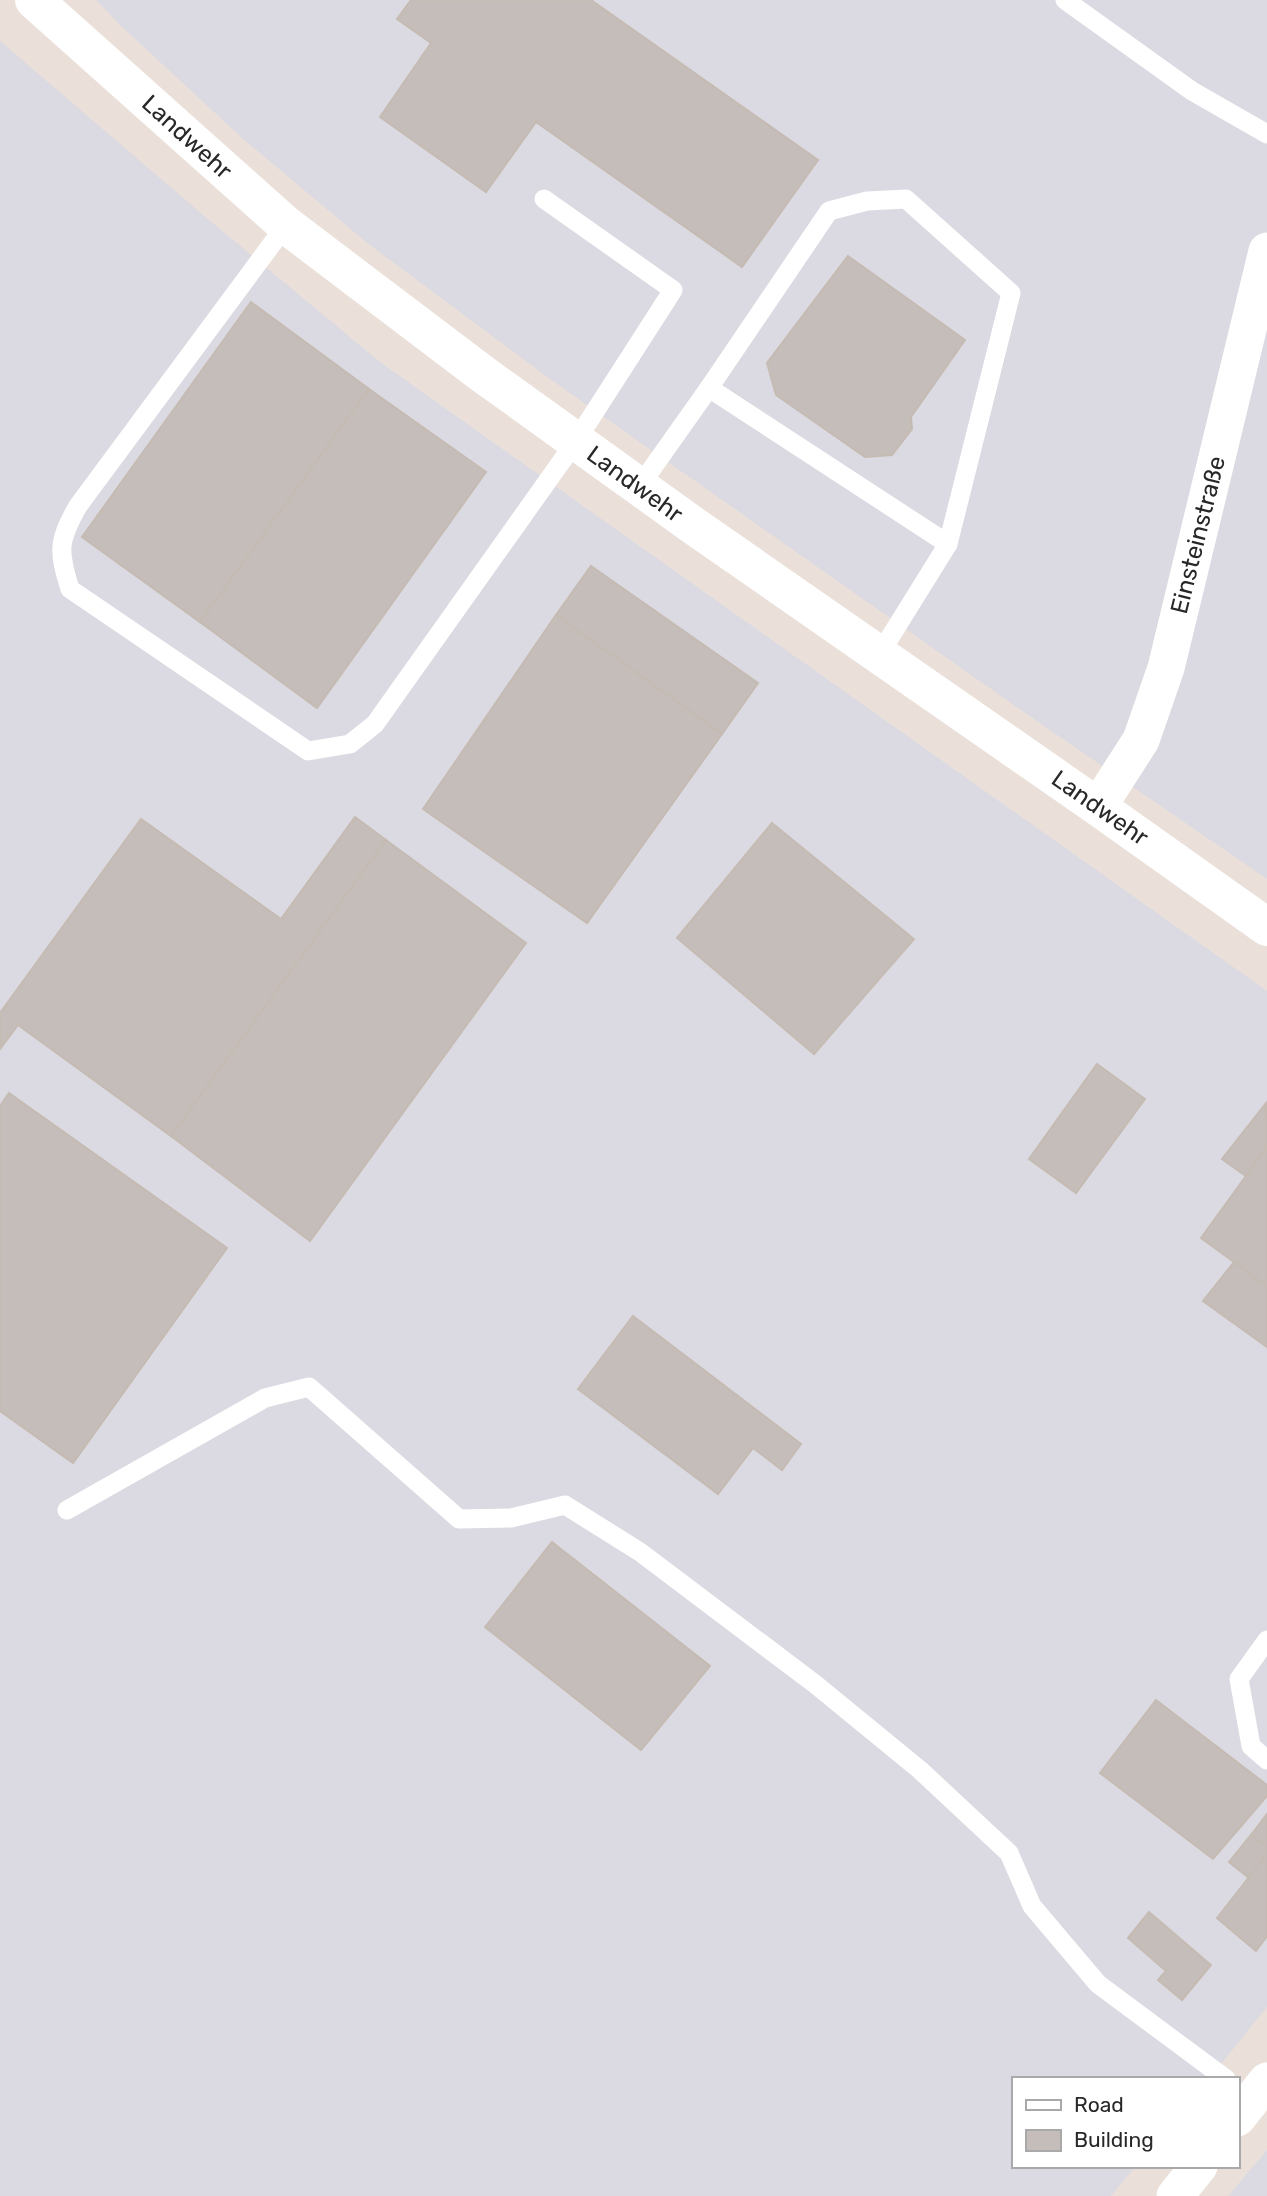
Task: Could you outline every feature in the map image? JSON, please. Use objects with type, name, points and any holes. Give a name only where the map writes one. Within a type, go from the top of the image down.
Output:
[{"type":"main road","name":"Landwehr","points":[[34,0],[286,225],[639,487],[1267,927]]},
{"type":"street","name":"Einsteinstraße","points":[[1098,807],[1141,740],[1166,668],[1267,251]]},
{"type":"street","points":[[1175,2196],[1197,2168]]},
{"type":"lane","points":[[1065,0],[1192,91],[1267,134]]},
{"type":"lane","points":[[286,225],[78,506],[66,526],[60,557],[70,589],[308,751],[351,744],[375,723],[576,441],[673,290],[544,199]]},
{"type":"lane","points":[[639,487],[830,211],[867,201],[906,200],[1012,293],[948,544],[879,655]]},
{"type":"lane","points":[[709,388],[948,544]]},
{"type":"lane","points":[[67,1510],[265,1398],[309,1387],[459,1520],[510,1518],[565,1505],[651,1560],[815,1685],[920,1770],[1009,1853],[1032,1906],[1098,1984],[1223,2077]]},
{"type":"lane","points":[[1267,1640],[1238,1679],[1251,1746],[1267,1760]]},
{"type":"shaded area","points":[[96,0],[1267,0],[1267,879],[1025,713],[550,379],[367,243],[242,138]]},
{"type":"shaded area","points":[[0,41],[380,362],[1267,991],[1267,2007],[1211,2077],[1012,2077],[1012,2168],[1134,2168],[1111,2196],[0,2196]]},
{"type":"shaded area","points":[[1267,2150],[1267,2196],[1228,2196]]},
{"type":"building","points":[[411,0],[591,0],[818,160],[742,267],[536,122],[486,192],[380,117],[431,43],[397,19]]},
{"type":"building","points":[[848,256],[965,340],[911,417],[912,429],[892,455],[865,457],[776,395],[767,363]]},
{"type":"building","points":[[251,302],[369,389],[200,622],[82,537]]},
{"type":"building","points":[[369,389],[486,472],[317,708],[200,622]]},
{"type":"building","points":[[591,566],[758,683],[722,734],[556,615]]},
{"type":"building","points":[[556,615],[722,734],[587,923],[423,809]]},
{"type":"building","points":[[355,817],[386,840],[171,1136],[18,1025],[0,1049],[0,1013],[141,819],[281,919]]},
{"type":"building","points":[[772,823],[914,939],[814,1054],[677,938]]},
{"type":"building","points":[[386,840],[526,943],[310,1241],[171,1136]]},
{"type":"building","points":[[1097,1064],[1145,1099],[1076,1193],[1029,1159]]},
{"type":"building","points":[[9,1093],[227,1248],[73,1463],[0,1411],[0,1106]]},
{"type":"building","points":[[1266,1103],[1267,1147],[1246,1176],[1222,1159]]},
{"type":"building","points":[[1267,1147],[1267,1286],[1201,1238]]},
{"type":"building","points":[[1234,1262],[1267,1286],[1267,1347],[1203,1301]]},
{"type":"building","points":[[633,1316],[801,1444],[782,1470],[753,1448],[718,1494],[578,1389]]},
{"type":"building","points":[[552,1542],[710,1666],[641,1750],[485,1627]]},
{"type":"building","points":[[1156,1700],[1267,1785],[1267,1796],[1213,1859],[1100,1773]]},
{"type":"building","points":[[1267,1814],[1267,1847],[1251,1835]]},
{"type":"building","points":[[1251,1835],[1267,1847],[1267,1854],[1249,1878],[1229,1862]]},
{"type":"building","points":[[1267,1854],[1267,1936],[1256,1951],[1217,1918]]},
{"type":"building","points":[[1149,1912],[1211,1965],[1182,2000],[1158,1980],[1166,1971],[1128,1938]]}]
